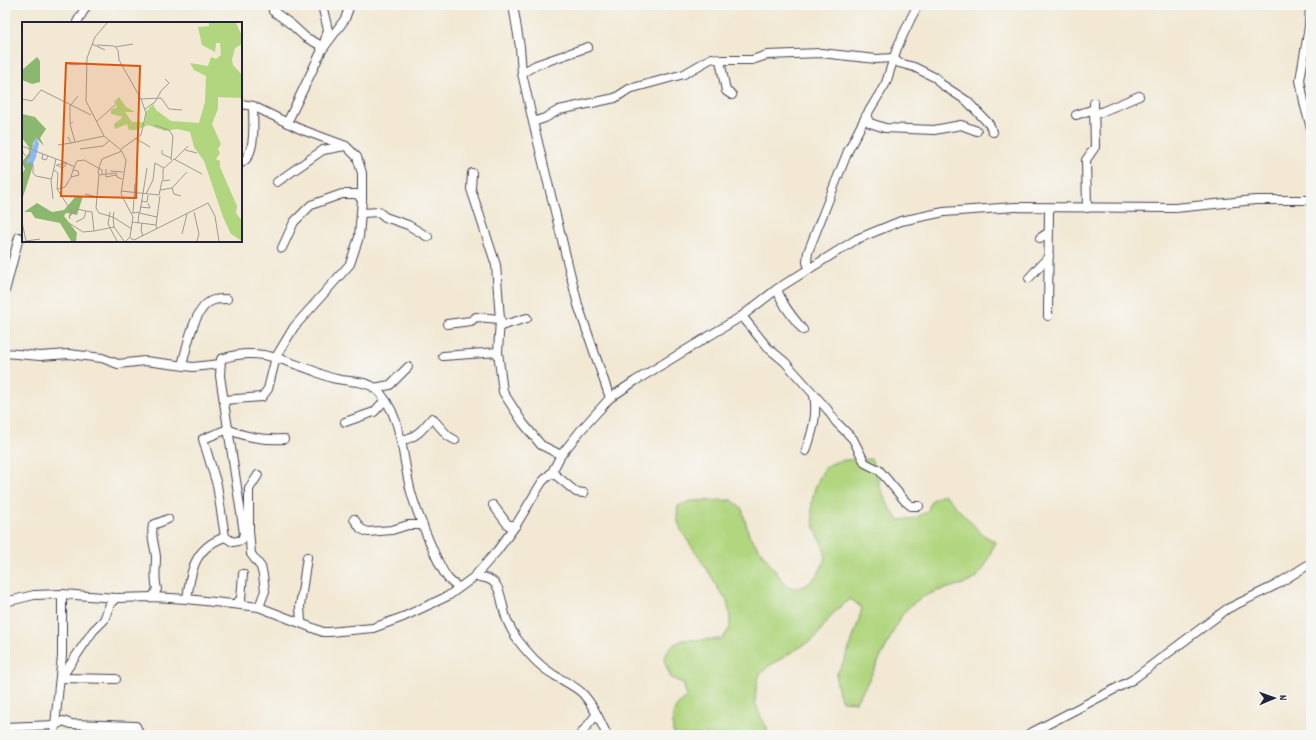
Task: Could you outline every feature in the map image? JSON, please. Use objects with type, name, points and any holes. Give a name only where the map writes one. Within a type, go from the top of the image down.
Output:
[{"type":"street","points":[[77,22],[87,5]]},
{"type":"street","points":[[276,5],[273,11],[305,37],[320,44],[322,50]]},
{"type":"street","points":[[287,123],[322,50],[328,30],[322,5]]},
{"type":"street","points":[[322,50],[345,19],[350,5]]},
{"type":"street","points":[[514,5],[522,73],[533,122],[578,305],[610,398]]},
{"type":"street","points":[[809,269],[807,262],[808,252],[848,152],[866,116],[886,82],[891,70],[893,58],[918,5]]},
{"type":"street","points":[[1310,5],[1309,27],[1300,80],[1305,108],[1311,128]]},
{"type":"street","points":[[522,73],[536,65],[588,47]]},
{"type":"street","points":[[533,122],[545,118],[559,110],[615,98],[629,89],[684,74],[712,58],[720,60],[752,60],[767,55],[821,53],[876,59],[893,58],[899,63],[914,67],[936,78],[941,84],[967,101],[989,124],[993,132]]},
{"type":"street","points":[[720,60],[726,91],[732,95]]},
{"type":"street","points":[[1076,115],[1139,96]]},
{"type":"street","points":[[224,400],[262,397],[268,389],[276,357],[294,327],[350,264],[359,237],[362,213],[362,173],[357,157],[346,146],[287,123],[253,106],[242,104]]},
{"type":"street","points":[[242,162],[245,161],[252,147],[253,106]]},
{"type":"street","points":[[1087,208],[1086,160],[1095,147],[1094,109]]},
{"type":"street","points":[[866,116],[870,123],[885,128],[934,130],[961,125],[977,131]]},
{"type":"street","points":[[277,182],[323,150],[346,146]]},
{"type":"street","points":[[472,173],[471,189],[496,265],[500,319],[498,352],[503,392],[523,424],[541,445],[561,455]]},
{"type":"street","points":[[282,248],[294,222],[311,205],[342,194],[357,194],[362,200]]},
{"type":"street","points":[[5,602],[34,595],[62,594],[116,598],[153,597],[187,599],[259,607],[301,622],[318,630],[329,632],[373,628],[403,618],[448,596],[474,577],[497,551],[516,525],[542,482],[552,472],[561,455],[610,398],[742,316],[777,289],[857,239],[900,221],[944,212],[1015,207],[1175,208],[1255,200],[1311,200]]},
{"type":"street","points":[[1048,316],[1049,208]]},
{"type":"street","points":[[362,213],[379,212],[385,217],[408,225],[428,237]]},
{"type":"street","points":[[1040,238],[1049,232]]},
{"type":"street","points":[[5,291],[19,237]]},
{"type":"street","points":[[1030,278],[1049,256]]},
{"type":"street","points":[[777,289],[779,297],[803,330]]},
{"type":"street","points":[[182,366],[192,326],[201,310],[213,300],[227,299]]},
{"type":"street","points":[[742,316],[767,347],[785,362],[827,409],[836,422],[852,439],[865,463],[878,470],[904,501],[911,506],[919,506]]},
{"type":"street","points":[[447,324],[471,321],[476,317],[500,319]]},
{"type":"street","points":[[500,319],[504,325],[527,318]]},
{"type":"street","points":[[443,356],[498,352]]},
{"type":"street","points":[[5,353],[40,356],[69,354],[102,358],[118,364],[145,361],[193,367],[220,364]]},
{"type":"street","points":[[284,439],[268,440],[244,436],[228,429],[203,439],[217,485],[225,537],[233,542],[242,540],[244,533],[228,429],[224,400],[220,376],[221,359],[252,353],[276,357],[335,379],[362,383],[374,388],[385,400],[392,412],[402,440],[411,492],[423,524],[443,571],[453,585],[459,587]]},
{"type":"street","points":[[374,388],[390,385],[408,367]]},
{"type":"street","points":[[806,451],[814,428],[816,403],[814,395]]},
{"type":"street","points":[[345,422],[374,412],[385,400]]},
{"type":"street","points":[[402,440],[407,440],[421,431],[432,418],[448,436],[455,440]]},
{"type":"street","points":[[552,472],[576,492],[584,493]]},
{"type":"street","points":[[258,476],[249,489],[249,530],[251,554],[261,567],[263,575],[265,591],[259,607]]},
{"type":"street","points":[[492,505],[508,525],[516,525]]},
{"type":"street","points":[[153,597],[157,589],[155,582],[156,556],[151,532],[154,525],[168,519]]},
{"type":"street","points":[[354,519],[360,529],[368,532],[392,530],[408,525],[423,524]]},
{"type":"street","points":[[187,599],[191,573],[202,551],[216,540],[225,537]]},
{"type":"street","points":[[301,622],[300,606],[307,557]]},
{"type":"street","points":[[1027,735],[1132,680],[1227,609],[1276,585],[1311,563]]},
{"type":"street","points":[[234,604],[241,599],[242,574]]},
{"type":"street","points":[[474,577],[482,577],[490,580],[495,585],[502,597],[505,614],[510,628],[517,639],[550,673],[581,692],[590,702],[607,735]]},
{"type":"street","points":[[54,735],[62,656],[62,594]]},
{"type":"street","points":[[60,678],[93,631],[104,620],[110,604],[116,598]]},
{"type":"street","points":[[60,678],[116,679]]},
{"type":"street","points":[[580,735],[596,715]]},
{"type":"street","points":[[5,727],[56,725],[63,721],[71,724],[136,726],[140,735]]},
{"type":"green space","points":[[871,459],[877,471],[879,485],[890,509],[899,520],[915,518],[927,512],[932,500],[944,494],[982,534],[995,542],[980,574],[968,582],[927,595],[916,601],[906,610],[898,622],[856,702],[842,701],[837,680],[837,673],[845,659],[862,608],[851,599],[831,616],[815,638],[769,666],[759,676],[755,702],[767,728],[768,735],[677,735],[673,732],[674,711],[687,696],[683,683],[671,678],[664,660],[670,647],[682,640],[722,639],[730,628],[730,615],[727,601],[682,532],[677,519],[678,506],[690,501],[732,500],[742,509],[749,535],[787,587],[800,588],[814,579],[824,561],[824,550],[813,521],[812,502],[815,489],[824,469],[835,462]]}]
